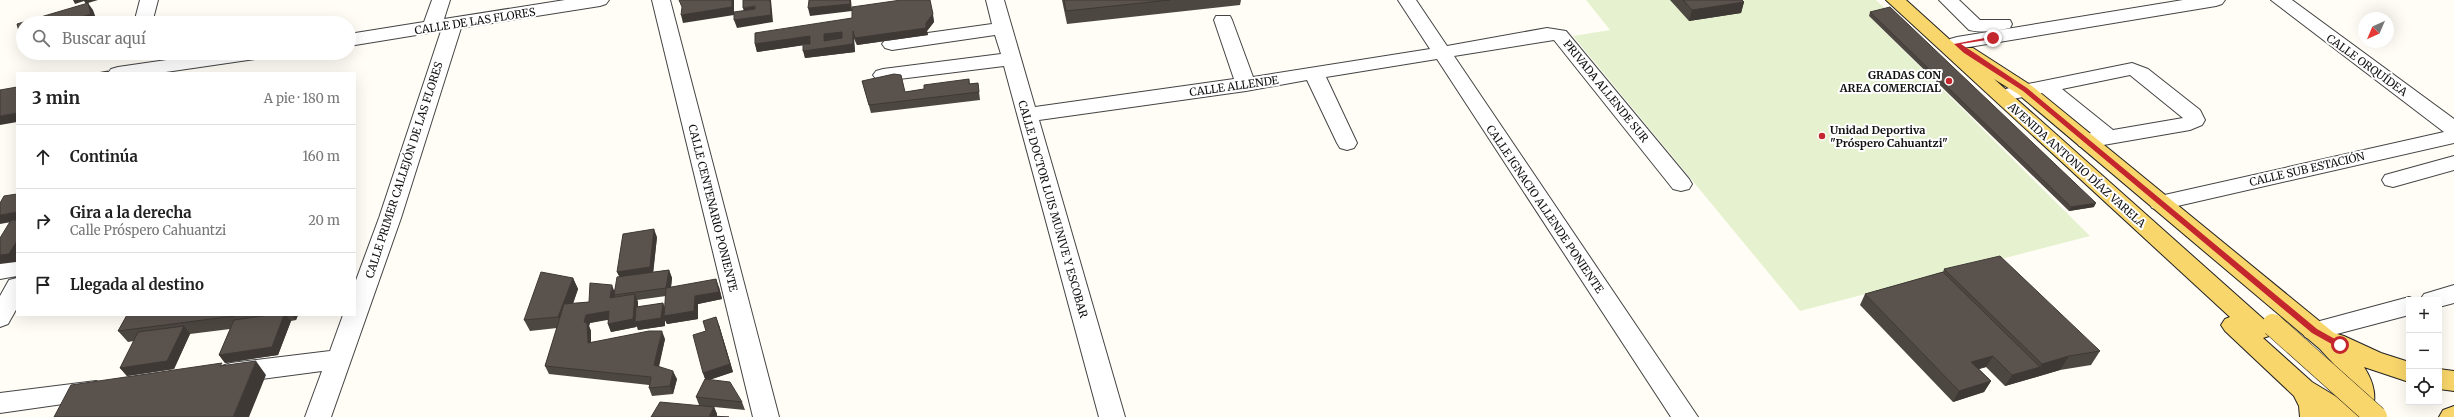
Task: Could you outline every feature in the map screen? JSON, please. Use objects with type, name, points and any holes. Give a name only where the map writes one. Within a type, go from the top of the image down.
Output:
[{"type":"main road","name":"AVENIDA ANTONIO DÍAZ VARELA","points":[[1895,0],[2022,93],[2267,327]]},
{"type":"main road","points":[[1910,0],[1967,41],[2022,93],[2086,141],[2321,337],[2352,368],[2360,381],[2365,396],[2357,417],[2267,327]]},
{"type":"main road","points":[[2022,93],[2037,145],[2303,389],[2349,417]]},
{"type":"main road","points":[[2267,327],[2376,417]]},
{"type":"main road","points":[[2268,357],[2305,358],[2324,349],[2321,337]]},
{"type":"main road","points":[[2321,337],[2372,360],[2406,371]]},
{"type":"main road","points":[[2442,379],[2454,381]]},
{"type":"main road","points":[[2303,389],[2312,406],[2313,417]]},
{"type":"street","points":[[145,16],[149,0]]},
{"type":"street","name":"CALLE PRIMER CALLEJÓN DE LAS FLORES","points":[[356,312],[390,218],[442,26],[441,0]]},
{"type":"street","name":"CALLE DE LAS FLORES","points":[[356,39],[600,0]]},
{"type":"street","name":"CALLE CENTENARIO PONIENTE","points":[[661,0],[766,417]]},
{"type":"street","name":"CALLE DOCTOR LUIS MUNIVE Y ESCOBAR","points":[[995,0],[1026,115],[1112,417]]},
{"type":"street","name":"CALLE IGNACIO ALLENDE PONIENTE","points":[[1407,0],[1685,417]]},
{"type":"street","points":[[1948,0],[1967,41]]},
{"type":"street","points":[[1967,41],[2007,23],[2144,0]]},
{"type":"street","points":[[1967,41],[2216,0]]},
{"type":"street","name":"CALLE ORQUÍDEA","points":[[2280,0],[2454,129]]},
{"type":"street","points":[[1223,20],[1246,85]]},
{"type":"street","points":[[892,44],[1003,28]]},
{"type":"street","name":"PRIVADA ALLENDE SUR","points":[[1442,54],[1547,34],[1559,35],[1566,41],[1681,184]]},
{"type":"street","name":"CALLE ALLENDE","points":[[1026,115],[1246,85],[1442,54]]},
{"type":"street","points":[[883,75],[1011,59]]},
{"type":"street","points":[[129,67],[192,60]]},
{"type":"street","points":[[2022,93],[2132,69],[2141,73],[2193,115],[2195,120],[2190,124],[2086,141]]},
{"type":"street","points":[[1314,74],[1347,143]]},
{"type":"street","points":[[2022,93],[2109,137]]},
{"type":"street","name":"CALLE SUB ESTACIÓN","points":[[2160,202],[2454,136]]},
{"type":"street","points":[[2393,180],[2454,163]]},
{"type":"street","points":[[0,271],[16,268]]},
{"type":"street","points":[[2442,297],[2454,294]]},
{"type":"street","points":[[2321,337],[2406,307]]},
{"type":"street","name":"CALLE PRIMER CALLEJÓN DE LAS FLORES","points":[[318,417],[355,316]]},
{"type":"street","points":[[205,376],[339,359]]},
{"type":"street","points":[[0,403],[118,388]]},
{"type":"green space","name":"Unidad Deportiva \"Próspero Cahuantzi\"","points":[[1586,0],[1876,0],[1888,11],[1869,16],[2090,236],[1800,311],[1573,36],[1610,30]]},
{"type":"building","points":[[679,0],[732,0],[732,7],[681,15],[682,7]]},
{"type":"building","points":[[743,0],[770,0],[771,15],[734,20],[734,12],[755,9],[755,6],[743,8]]},
{"type":"building","points":[[809,0],[850,0],[850,4],[808,8]]},
{"type":"building","points":[[901,0],[930,0],[933,14],[926,23],[926,28],[855,38],[853,31],[853,44],[803,51],[803,44],[810,44],[810,36],[755,44],[755,33],[852,18],[852,7]],"holes":[[[842,32],[842,38],[824,41],[824,34]]]},
{"type":"building","points":[[1064,0],[1170,0],[1066,11]]},
{"type":"building","points":[[1683,0],[1742,0],[1744,2],[1692,10]]},
{"type":"building","points":[[88,3],[91,14],[84,16],[44,16]]},
{"type":"building","name":"GRADAS CON AREA COMERCIAL","points":[[1890,7],[2096,203],[2071,207],[1870,12]]},
{"type":"building","points":[[894,74],[901,75],[905,92],[924,89],[924,85],[969,79],[969,84],[978,83],[979,92],[869,105],[862,81]]},
{"type":"building","points":[[16,87],[16,113],[0,116],[0,90]]},
{"type":"building","points":[[16,194],[16,212],[0,215],[0,203],[4,196]]},
{"type":"building","points":[[11,220],[16,220],[16,243],[9,254],[0,255],[0,238]]},
{"type":"building","points":[[654,229],[650,267],[617,272],[623,234]]},
{"type":"building","points":[[2000,256],[2100,351],[2069,356],[2042,364],[1944,269]]},
{"type":"building","points":[[669,270],[666,288],[614,295],[617,277]]},
{"type":"building","points":[[541,272],[573,278],[558,317],[524,320]]},
{"type":"building","points":[[1943,272],[2040,367],[2012,375],[1993,356],[1971,362],[1991,381],[1959,391],[1865,294]]},
{"type":"building","points":[[716,279],[719,292],[695,296],[694,311],[664,316],[666,288]]},
{"type":"building","points":[[590,283],[612,285],[610,298],[635,294],[633,319],[608,324],[609,311],[586,315],[584,322],[587,323],[588,343],[649,331],[662,331],[654,365],[673,371],[670,386],[649,388],[651,377],[545,366],[564,304],[589,302]]},
{"type":"building","points":[[663,303],[661,318],[635,322],[636,307]]},
{"type":"building","points":[[126,316],[234,316],[118,331]]},
{"type":"building","points":[[262,316],[284,316],[272,347],[219,355],[234,320]]},
{"type":"building","points":[[716,317],[730,364],[703,373],[693,335],[706,331],[703,321]]},
{"type":"building","points":[[184,326],[167,361],[120,368],[138,332]]},
{"type":"building","points":[[256,361],[233,417],[54,417],[71,385],[222,363],[220,366]]},
{"type":"building","points":[[705,379],[730,382],[742,402],[696,397]]},
{"type":"building","points":[[660,402],[714,407],[709,417],[651,417]]},
{"type":"place","name":"GRADAS CON AREA COMERCIAL","points":[[1949,81]]},
{"type":"place","name":"Unidad Deportiva \"Próspero Cahuantzi\"","points":[[1822,136]]},
{"type":"route","points":[[1993,38],[1957,44],[1966,52],[2025,90],[2314,331],[2340,345]]}]
